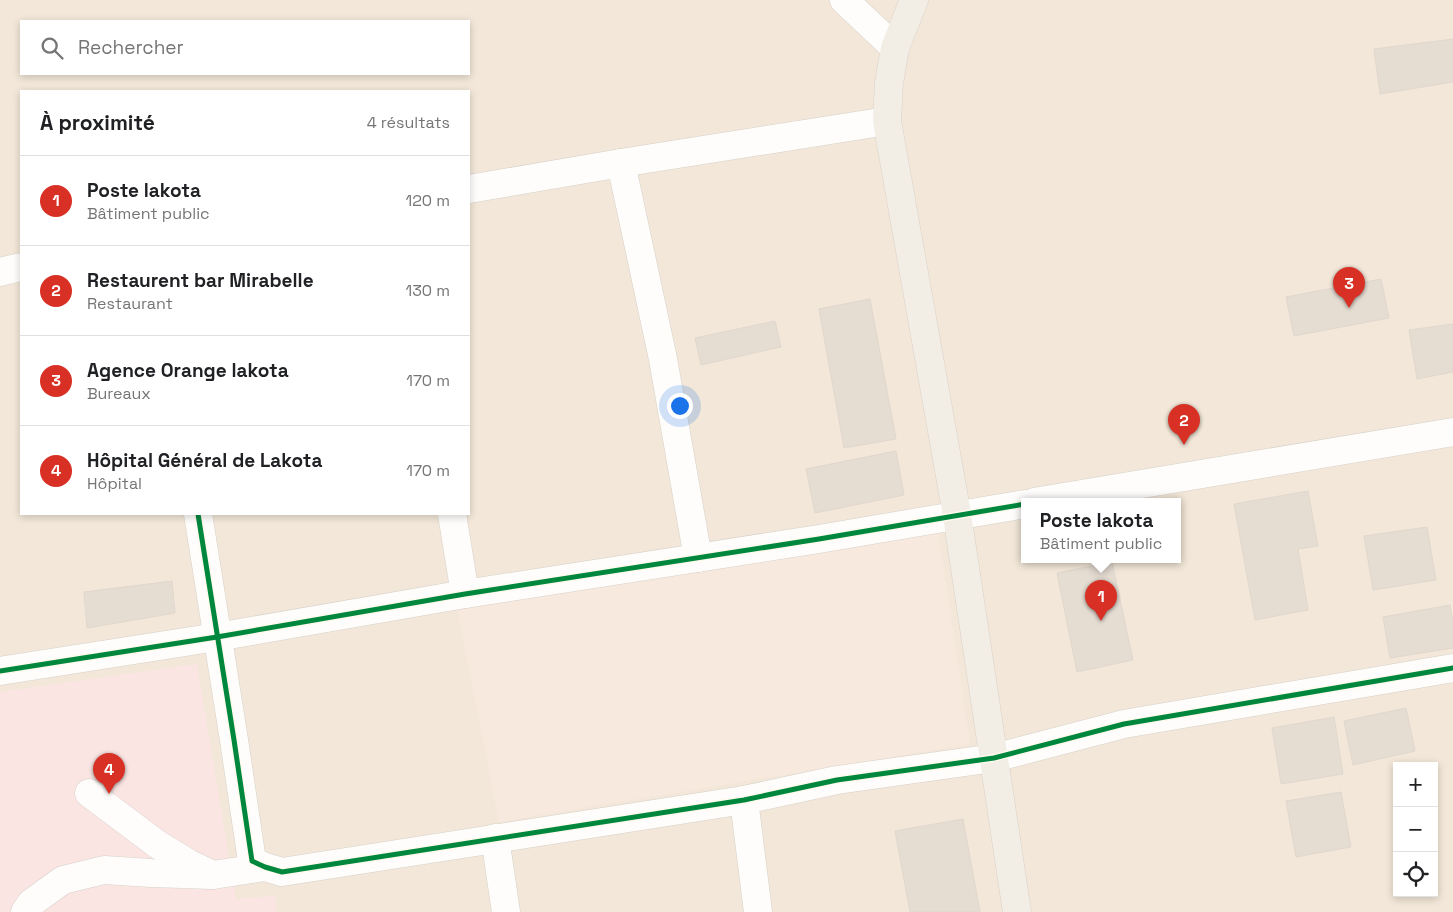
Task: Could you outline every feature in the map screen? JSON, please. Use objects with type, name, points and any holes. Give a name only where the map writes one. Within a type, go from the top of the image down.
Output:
[{"type":"main road","points":[[914,0],[895,48],[889,83],[887,121],[957,515],[1017,912]]},
{"type":"street","points":[[844,0],[895,48]]},
{"type":"street","points":[[470,189],[887,121]]},
{"type":"street","points":[[621,163],[663,359],[698,558]]},
{"type":"street","points":[[0,272],[20,267]]},
{"type":"street","points":[[1058,498],[1453,432]]},
{"type":"street","points":[[0,671],[1021,505]]},
{"type":"street","points":[[198,515],[252,860],[265,868],[282,872],[744,800],[837,780],[994,758],[1124,724],[1453,668]]},
{"type":"street","points":[[452,515],[465,594]]},
{"type":"street","points":[[89,793],[157,844],[188,863],[213,875]]},
{"type":"street","points":[[744,800],[758,912]]},
{"type":"street","points":[[495,838],[506,912]]},
{"type":"street","points":[[25,912],[31,903],[64,880],[104,870],[213,875],[265,868]]},
{"type":"shaded area","points":[[0,0],[1453,0],[1453,912],[0,912]]},
{"type":"shaded area","points":[[937,526],[970,744],[499,822],[457,608]]},
{"type":"shaded area","points":[[197,664],[236,899],[275,896],[277,912],[0,912],[0,692]]},
{"type":"building","points":[[1453,39],[1453,82],[1380,94],[1374,49]]},
{"type":"building","points":[[1381,279],[1389,318],[1294,336],[1286,297]]},
{"type":"building","points":[[870,299],[896,439],[844,448],[819,309]]},
{"type":"building","points":[[775,321],[781,347],[701,365],[695,338]]},
{"type":"building","points":[[1453,324],[1453,372],[1417,379],[1409,330]]},
{"type":"building","points":[[896,451],[904,495],[815,513],[806,469]]},
{"type":"building","points":[[1308,491],[1318,546],[1298,549],[1308,610],[1255,620],[1234,504]]},
{"type":"building","points":[[1427,527],[1436,580],[1373,590],[1364,536]]},
{"type":"building","points":[[1112,563],[1133,660],[1077,672],[1057,573]]},
{"type":"building","points":[[172,581],[175,613],[87,628],[84,592]]},
{"type":"building","points":[[1450,605],[1453,623],[1453,648],[1390,658],[1383,617]]},
{"type":"building","points":[[1406,708],[1415,751],[1353,765],[1344,721]]},
{"type":"building","points":[[1334,717],[1343,774],[1281,784],[1272,728]]},
{"type":"building","points":[[1341,792],[1351,847],[1296,857],[1286,801]]},
{"type":"building","points":[[963,819],[980,912],[910,912],[895,831]]},
{"type":"cycle path","points":[[0,671],[1021,505]]},
{"type":"cycle path","points":[[198,515],[252,861],[282,872],[744,800],[837,780],[994,758],[1124,724],[1453,668]]},
{"type":"place","name":"Agence Orange lakota","points":[[1349,308]]},
{"type":"place","name":"Restaurent bar Mirabelle","points":[[1184,445]]},
{"type":"place","name":"Poste lakota","points":[[1101,621]]},
{"type":"place","name":"Hôpital Général de Lakota","points":[[109,794]]}]
